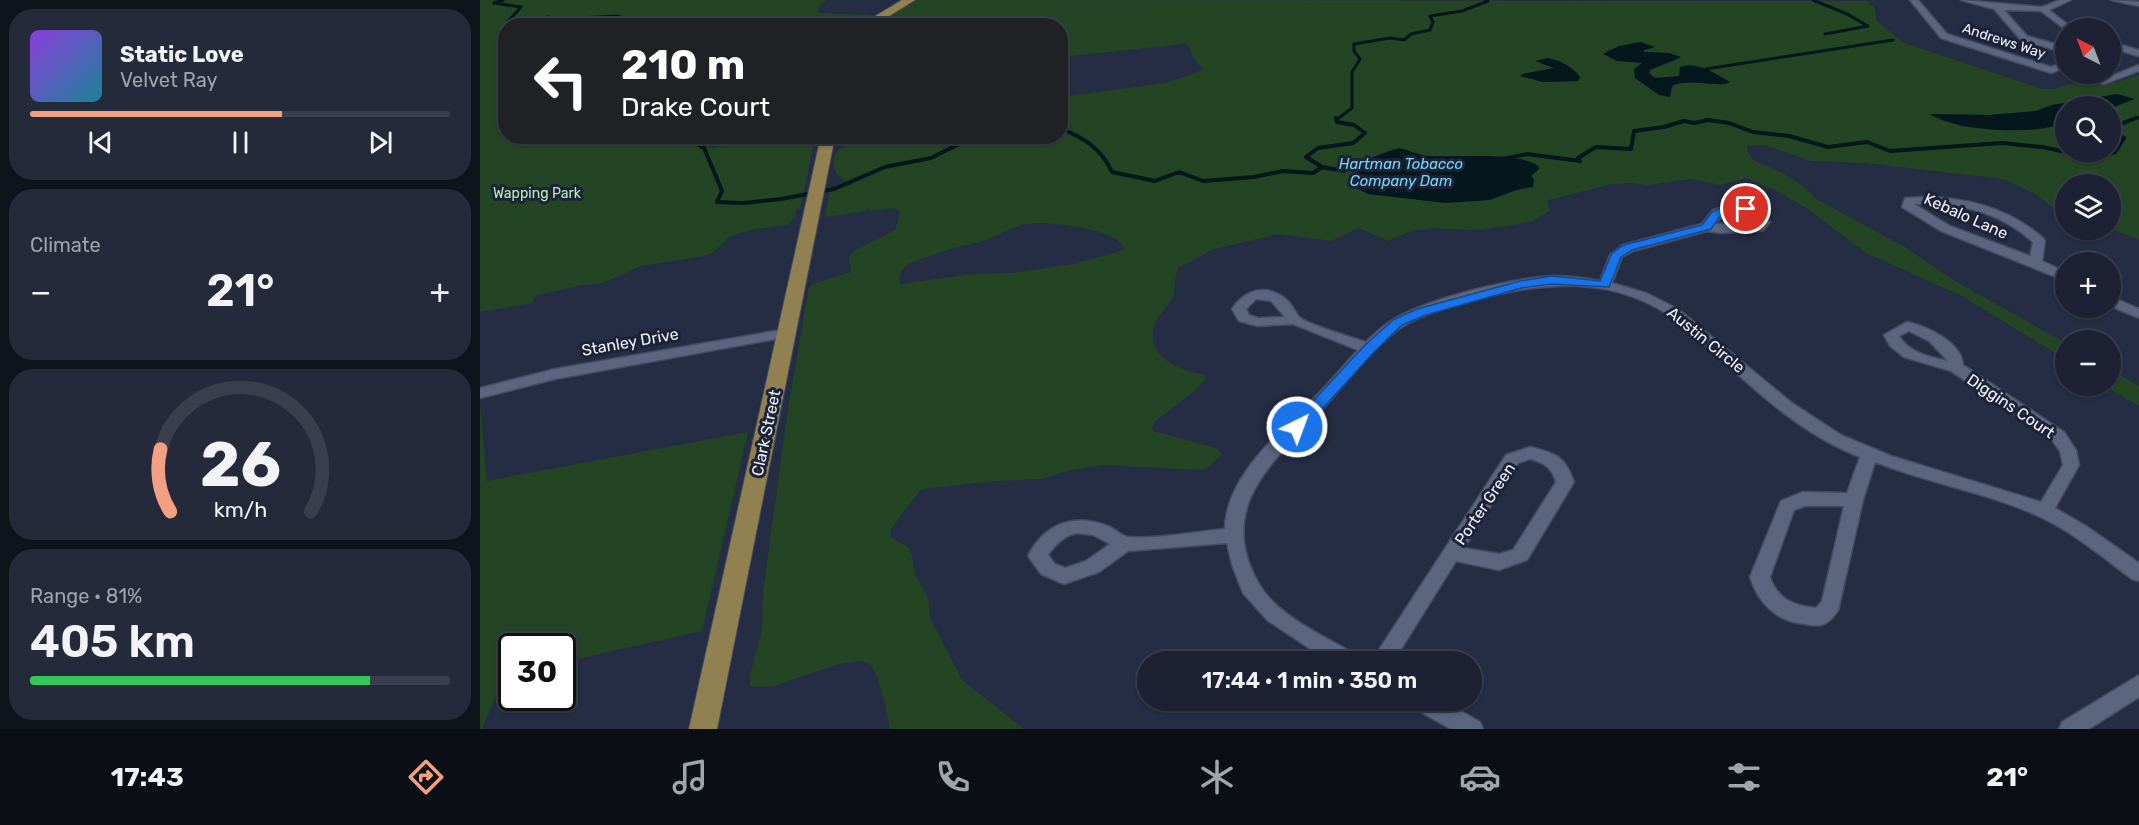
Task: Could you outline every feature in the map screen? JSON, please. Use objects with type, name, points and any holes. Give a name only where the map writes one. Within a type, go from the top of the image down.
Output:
[{"type":"main road","points":[[878,18],[910,0]]},
{"type":"main road","name":"Clark Street","points":[[702,729],[826,144]]},
{"type":"street","name":"Andrews Way","points":[[1914,0],[1944,36],[2051,70],[2055,69]]},
{"type":"street","name":"Andrews Way","points":[[1965,0],[1997,7],[2043,9]]},
{"type":"street","points":[[2043,9],[2067,0]]},
{"type":"street","points":[[2115,0],[2139,3]]},
{"type":"street","points":[[2129,0],[2139,3]]},
{"type":"street","name":"Andrews Way","points":[[1997,7],[2025,38],[2055,47]]},
{"type":"street","points":[[2043,9],[2055,18]]},
{"type":"street","points":[[2121,48],[2139,53]]},
{"type":"street","points":[[2121,73],[2139,68]]},
{"type":"street","name":"Kebalo Lane","points":[[2035,261],[2039,241],[2029,230],[2006,217],[1980,208],[1954,203],[1928,199],[1909,201],[1908,207],[1921,217],[1964,237],[2035,261],[2055,271]]},
{"type":"street","points":[[1605,285],[1616,255],[1628,248],[1707,227]]},
{"type":"street","name":"Austin Circle","points":[[1333,651],[1284,620],[1255,595],[1241,564],[1235,535],[1234,512],[1242,493],[1255,474],[1369,349],[1398,322],[1421,312],[1520,285],[1552,280],[1605,285],[1669,309],[1790,408],[1833,438],[1869,454],[1999,494],[2045,511],[2139,573]]},
{"type":"street","points":[[2121,305],[2139,314]]},
{"type":"street","points":[[1294,320],[1369,349]]},
{"type":"street","name":"Stanley Drive","points":[[480,393],[555,374],[787,333]]},
{"type":"street","name":"Diggins Court","points":[[1955,367],[2058,436],[2068,450],[2071,465],[2045,511]]},
{"type":"street","name":"Porter Green","points":[[1388,651],[1451,553],[1512,459],[1530,453],[1546,457],[1560,467],[1564,482],[1520,555],[1499,562],[1451,553]]},
{"type":"street","points":[[1854,500],[1803,499],[1787,506],[1760,576],[1764,590],[1777,605],[1797,615],[1820,617],[1831,605],[1854,500],[1869,454]]},
{"type":"street","points":[[1124,544],[1235,535]]},
{"type":"street","points":[[2070,729],[2139,685]]},
{"type":"street","points":[[1440,711],[1472,729]]},
{"type":"green space","name":"Wapping Park","points":[[480,0],[826,0],[818,8],[819,13],[872,15],[867,18],[498,18],[498,144],[704,144],[713,148],[730,144],[814,144],[800,209],[795,210],[796,217],[787,225],[755,229],[730,236],[712,253],[703,256],[641,266],[600,284],[583,285],[536,295],[532,303],[480,312]]},
{"type":"green space","points":[[916,0],[1867,1],[1874,7],[1877,21],[1904,43],[2042,89],[2073,84],[2121,84],[2121,81],[2139,75],[2139,240],[2121,233],[2121,174],[2055,174],[2055,209],[2037,195],[2004,179],[1866,163],[1811,161],[1765,145],[1747,146],[1747,151],[1754,161],[1781,172],[1806,188],[1816,199],[1905,247],[1950,278],[2055,337],[2055,353],[1962,296],[1866,253],[1808,209],[1773,189],[1747,178],[1720,185],[1691,179],[1647,185],[1611,184],[1549,200],[1546,202],[1551,210],[1533,221],[1507,226],[1471,230],[1432,228],[1411,231],[1388,241],[1359,228],[1332,241],[1278,234],[1214,249],[1178,268],[1172,299],[1157,319],[1153,334],[1154,344],[1165,359],[1174,365],[1204,375],[1206,378],[1196,390],[1155,421],[1153,431],[1216,448],[1222,454],[1210,465],[1202,470],[1103,465],[1071,470],[1040,479],[921,489],[890,530],[892,538],[909,548],[915,574],[928,598],[930,618],[962,680],[1024,729],[890,729],[878,679],[871,666],[864,662],[825,668],[774,686],[750,686],[750,675],[762,630],[763,591],[788,409],[809,288],[813,284],[851,272],[849,257],[851,254],[896,229],[900,212],[894,208],[870,211],[867,207],[866,211],[825,217],[830,190],[853,185],[843,180],[834,167],[839,150],[845,144],[1068,144],[1068,96],[1165,83],[1204,70],[1193,58],[1189,45],[1068,56],[1068,18],[884,18]],"holes":[[[1635,43],[1654,48],[1643,51],[1669,53],[1680,59],[1650,70],[1649,73],[1655,78],[1679,76],[1680,67],[1691,64],[1697,81],[1675,84],[1667,97],[1641,65],[1643,63],[1605,51]],[[1537,62],[1578,73],[1575,82],[1543,82],[1521,76],[1555,68]],[[1392,149],[1428,156],[1516,158],[1538,166],[1527,188],[1489,200],[1446,203],[1362,192],[1353,179],[1365,160]],[[1035,223],[1085,228],[1099,232],[1112,237],[1120,243],[1124,250],[1074,264],[1012,273],[973,274],[900,284],[899,278],[908,264],[953,248],[980,242],[1021,225]]]},
{"type":"green space","points":[[2121,376],[2139,386],[2139,406],[2121,396]]},
{"type":"green space","points":[[480,403],[487,481],[748,432],[702,631],[576,659],[576,633],[498,633],[498,690],[482,729],[480,729]]},
{"type":"water","points":[[1641,42],[1655,47],[1644,50],[1644,52],[1669,53],[1681,57],[1650,70],[1649,73],[1655,78],[1679,76],[1680,67],[1694,66],[1706,69],[1730,82],[1726,84],[1679,84],[1672,86],[1670,97],[1659,95],[1635,78],[1634,69],[1642,63],[1617,61],[1603,54],[1619,46]]},
{"type":"water","points":[[1547,58],[1569,67],[1580,77],[1578,81],[1543,82],[1520,76],[1554,68],[1535,61]]},
{"type":"water","points":[[2117,94],[2135,99],[2121,104],[2121,96],[2105,96]]},
{"type":"water","points":[[2055,104],[2055,126],[2035,129],[1976,128],[1958,125],[1930,114],[1989,115],[2036,111]]},
{"type":"water","name":"Hartman Tobacco Company Dam","points":[[1399,148],[1427,156],[1516,158],[1528,161],[1538,166],[1539,169],[1531,176],[1534,180],[1533,187],[1516,190],[1490,200],[1446,203],[1368,194],[1353,186],[1353,179],[1365,160]]},
{"type":"waterway","points":[[503,0],[494,3],[521,7],[511,18]]},
{"type":"waterway","points":[[1336,120],[1352,108],[1352,72],[1360,59],[1354,51],[1354,44],[1390,38],[1404,40],[1411,34],[1430,30],[1433,22],[1430,16],[1462,11],[1488,1],[1486,0]]},
{"type":"waterway","points":[[1813,0],[1847,14],[1868,26],[1825,34]]},
{"type":"waterway","points":[[579,18],[617,16],[622,18]]},
{"type":"waterway","points":[[543,18],[554,18]]},
{"type":"waterway","points":[[1706,69],[1893,40]]},
{"type":"waterway","points":[[2132,120],[2139,117]]},
{"type":"waterway","points":[[2121,124],[2136,118]]},
{"type":"waterway","points":[[1322,167],[1306,157],[1318,148],[1353,143],[1365,133],[1354,125],[1337,122],[1336,120]]},
{"type":"waterway","points":[[1497,160],[1527,154],[1580,161],[1578,158],[1596,147],[1631,149],[1634,131],[1664,127],[1684,121],[1694,123],[1708,120],[1729,123],[1753,132],[1789,136],[1828,147],[1867,142],[1890,151],[2002,143],[2055,150]]},
{"type":"waterway","points":[[1068,132],[1097,150],[1112,172],[1155,181],[1179,172],[1203,181],[1254,177],[1283,171],[1313,173],[1322,167]]},
{"type":"waterway","points":[[2121,136],[2124,138],[2121,143]]},
{"type":"waterway","points":[[697,144],[704,148],[722,191],[717,202],[744,203],[834,189],[885,167],[931,158],[959,144]]},
{"type":"waterway","points":[[1322,167],[1344,171]]},
{"type":"route","points":[[1297,427],[1341,378],[1398,322],[1421,312],[1520,285],[1552,280],[1605,285],[1610,265],[1616,255],[1628,248],[1707,227],[1709,220],[1730,207],[1746,209]]}]
